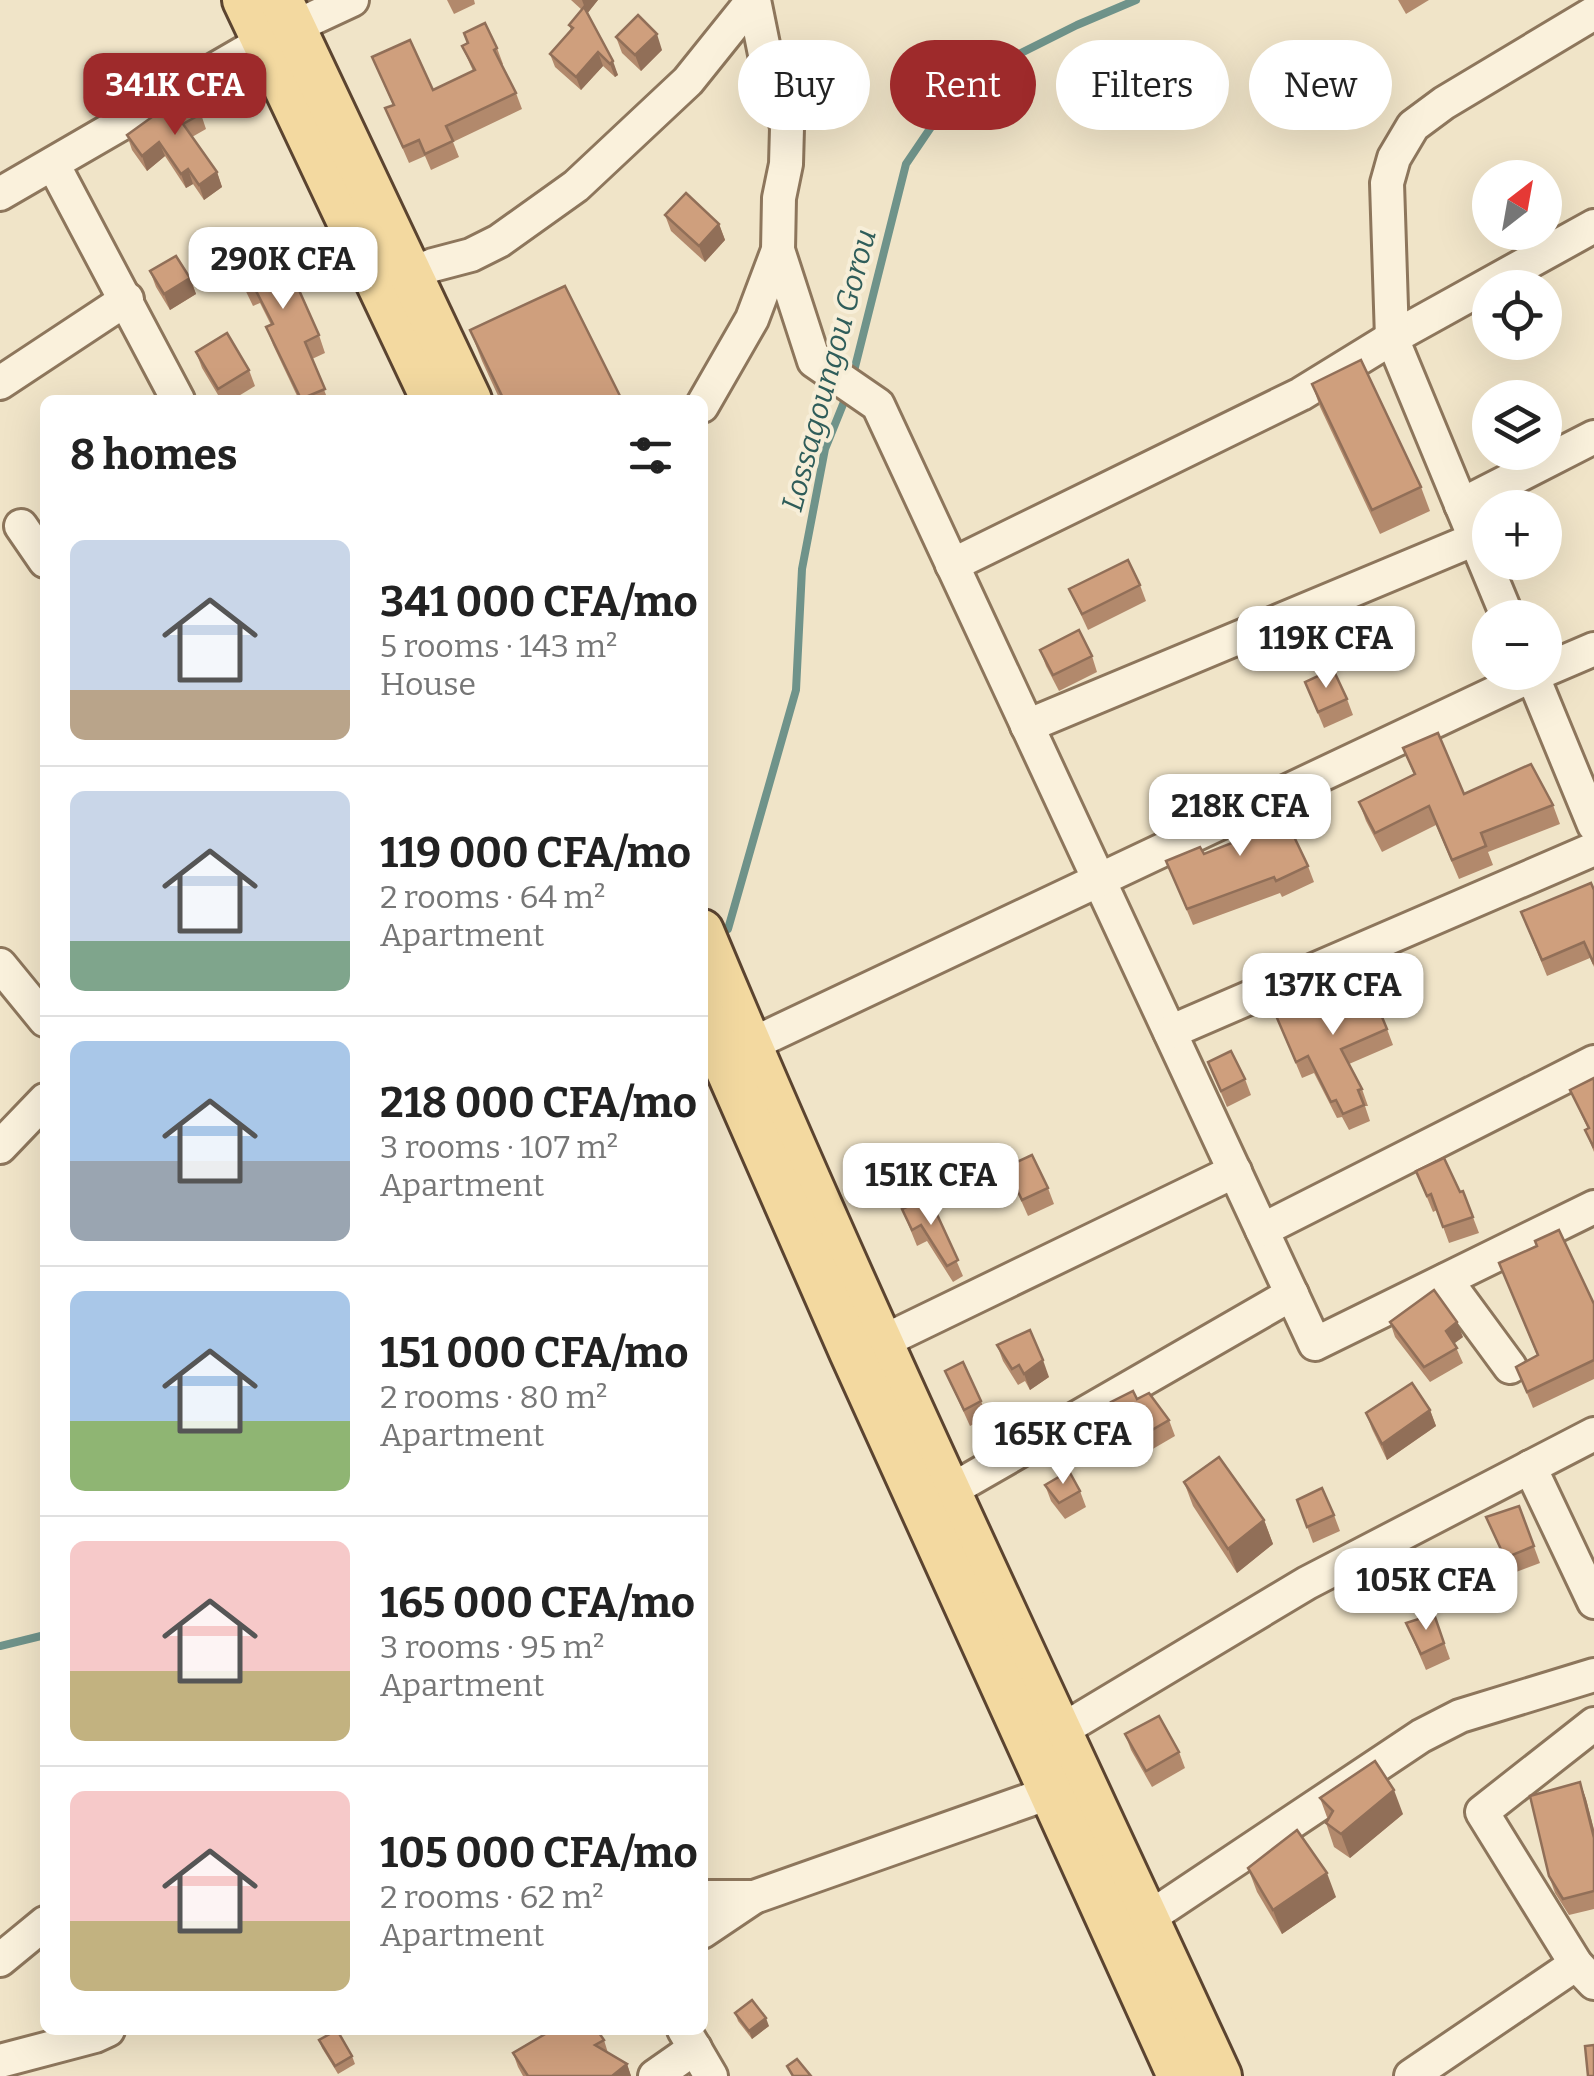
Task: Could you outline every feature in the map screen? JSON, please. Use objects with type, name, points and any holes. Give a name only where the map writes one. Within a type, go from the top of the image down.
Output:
[{"type":"main road","points":[[244,0],[280,23],[397,280],[467,395]]},
{"type":"main road","points":[[397,280],[431,395]]},
{"type":"main road","points":[[708,945],[948,1492],[1220,2076]]},
{"type":"main road","points":[[708,1026],[1049,1794],[1179,2076]]},
{"type":"street","points":[[0,194],[280,23],[352,0]]},
{"type":"street","points":[[754,0],[767,64],[787,128],[786,164],[778,198],[778,250],[814,360],[878,405],[1316,1344],[1594,1207]]},
{"type":"street","points":[[397,280],[498,241],[576,186],[688,80],[754,0]]},
{"type":"street","points":[[1472,531],[1392,338],[1386,183],[1394,158],[1413,126],[1577,13]]},
{"type":"street","points":[[53,164],[175,395]]},
{"type":"street","points":[[952,565],[1301,394],[1392,338],[1594,226]]},
{"type":"street","points":[[708,396],[752,319],[778,250]]},
{"type":"street","points":[[0,384],[127,299]]},
{"type":"street","points":[[1461,505],[1594,437]]},
{"type":"street","points":[[21,526],[40,554]]},
{"type":"street","points":[[1027,726],[1472,539]]},
{"type":"street","points":[[1562,662],[1594,649]]},
{"type":"street","points":[[750,1045],[1501,690]]},
{"type":"street","points":[[1543,690],[1594,825]]},
{"type":"street","points":[[1170,1032],[1594,848]]},
{"type":"street","points":[[0,965],[40,1014]]},
{"type":"street","points":[[1262,1230],[1594,1062]]},
{"type":"street","points":[[0,1147],[40,1105]]},
{"type":"street","points":[[882,1342],[1235,1171]]},
{"type":"street","points":[[1446,1280],[1510,1367]]},
{"type":"street","points":[[948,1492],[1292,1294]]},
{"type":"street","points":[[1062,1730],[1308,1583],[1594,1434]]},
{"type":"street","points":[[1530,1468],[1594,1602]]},
{"type":"street","points":[[1148,1919],[1421,1736],[1460,1716],[1594,1674]]},
{"type":"street","points":[[1411,2076],[1585,1973],[1482,1812],[1594,1724]]},
{"type":"street","points":[[708,1928],[754,1897],[1049,1794]]},
{"type":"street","points":[[708,1897],[754,1897]]},
{"type":"street","points":[[0,1960],[40,1927]]},
{"type":"street","points":[[3,2065],[93,2035]]},
{"type":"street","points":[[655,2076],[697,2051]]},
{"type":"building","points":[[584,7],[613,61],[610,64],[598,52],[576,77],[550,54],[573,28],[569,25]]},
{"type":"building","points":[[638,15],[657,34],[635,55],[616,37]]},
{"type":"building","points":[[485,23],[516,93],[446,126],[453,141],[425,154],[419,140],[403,147],[385,108],[394,105],[372,57],[410,40],[433,90],[475,70],[462,46],[468,43],[464,33]]},
{"type":"building","points":[[188,91],[201,114],[183,124],[217,172],[199,185],[188,169],[181,174],[159,142],[142,156],[127,135]]},
{"type":"building","points":[[686,193],[719,224],[699,246],[665,215]]},
{"type":"building","points":[[272,239],[282,252],[319,335],[305,342],[325,389],[299,395],[266,327],[273,324],[253,285],[247,288],[231,257]]},
{"type":"building","points":[[176,256],[190,278],[164,294],[150,271]]},
{"type":"building","points":[[565,286],[620,395],[502,395],[470,330]]},
{"type":"building","points":[[227,333],[249,370],[218,389],[196,352]]},
{"type":"building","points":[[1361,360],[1421,487],[1372,510],[1312,384]]},
{"type":"building","points":[[1128,560],[1140,585],[1082,614],[1069,589]]},
{"type":"building","points":[[1079,630],[1092,656],[1053,675],[1040,650]]},
{"type":"building","points":[[1333,669],[1347,699],[1318,712],[1305,682]]},
{"type":"building","points":[[1438,733],[1464,794],[1531,764],[1553,805],[1481,833],[1486,846],[1452,860],[1429,806],[1375,833],[1359,802],[1415,774],[1403,748]]},
{"type":"building","points":[[1277,801],[1308,866],[1276,881],[1274,877],[1187,909],[1166,861],[1200,847],[1204,854],[1237,841],[1232,821]]},
{"type":"building","points":[[1591,883],[1594,964],[1584,942],[1542,960],[1521,912]]},
{"type":"building","points":[[1367,981],[1387,1029],[1341,1049],[1362,1089],[1358,1090],[1364,1105],[1343,1114],[1336,1100],[1331,1102],[1308,1056],[1296,1062],[1274,1011],[1296,1001],[1300,1009]]},
{"type":"building","points":[[1231,1051],[1245,1079],[1221,1091],[1208,1062]]},
{"type":"building","points":[[1594,1078],[1594,1148],[1585,1130],[1589,1128],[1570,1090]]},
{"type":"building","points":[[1032,1155],[1048,1188],[1022,1200],[1006,1167]]},
{"type":"building","points":[[1444,1158],[1473,1217],[1443,1227],[1431,1194],[1427,1196],[1416,1171]]},
{"type":"building","points":[[929,1197],[958,1260],[947,1266],[921,1225],[912,1230],[902,1209]]},
{"type":"building","points":[[1559,1230],[1594,1304],[1594,1360],[1527,1392],[1516,1367],[1538,1355],[1499,1263],[1537,1246],[1535,1241]]},
{"type":"building","points":[[1434,1290],[1457,1322],[1446,1331],[1457,1348],[1424,1367],[1390,1322]]},
{"type":"building","points":[[1030,1330],[1043,1360],[1024,1374],[1019,1365],[1012,1369],[997,1345]]},
{"type":"building","points":[[963,1362],[981,1401],[964,1410],[945,1371]]},
{"type":"building","points":[[1412,1383],[1430,1410],[1382,1444],[1366,1413]]},
{"type":"building","points":[[1133,1391],[1137,1399],[1149,1393],[1169,1420],[1133,1441],[1111,1402]]},
{"type":"building","points":[[1219,1457],[1264,1520],[1228,1549],[1184,1482]]},
{"type":"building","points":[[1069,1471],[1080,1491],[1059,1503],[1045,1485]]},
{"type":"building","points":[[1322,1488],[1334,1515],[1307,1527],[1297,1500]]},
{"type":"building","points":[[1519,1506],[1534,1546],[1505,1558],[1486,1517]]},
{"type":"building","points":[[1434,1614],[1444,1643],[1421,1654],[1406,1623]]},
{"type":"building","points":[[1159,1716],[1179,1752],[1146,1771],[1125,1734]]},
{"type":"building","points":[[1375,1761],[1394,1790],[1341,1834],[1326,1823],[1333,1811],[1320,1798]]},
{"type":"building","points":[[1580,1782],[1594,1838],[1594,1891],[1563,1899],[1549,1876],[1530,1796]]},
{"type":"building","points":[[1297,1830],[1327,1873],[1273,1910],[1248,1868]]},
{"type":"building","points":[[752,2000],[766,2018],[749,2031],[735,2013]]},
{"type":"building","points":[[340,2035],[352,2056],[335,2066],[319,2040]]},
{"type":"building","points":[[544,2035],[600,2035],[604,2040],[595,2045],[627,2064],[612,2076],[528,2076],[513,2053]]},
{"type":"building","points":[[1594,2045],[1594,2076],[1588,2076],[1585,2046]]},
{"type":"building","points":[[797,2059],[811,2076],[793,2076],[787,2066]]},
{"type":"waterway","name":"Lossagoungou Gorou","points":[[852,379],[906,164],[942,111],[997,65],[1136,0]]},
{"type":"waterway","name":"Lossagoungou Gorou","points":[[728,929],[796,690],[802,569],[825,449],[848,392]]},
{"type":"waterway","name":"Lossagoungou Gorou","points":[[0,1646],[40,1636]]}]
